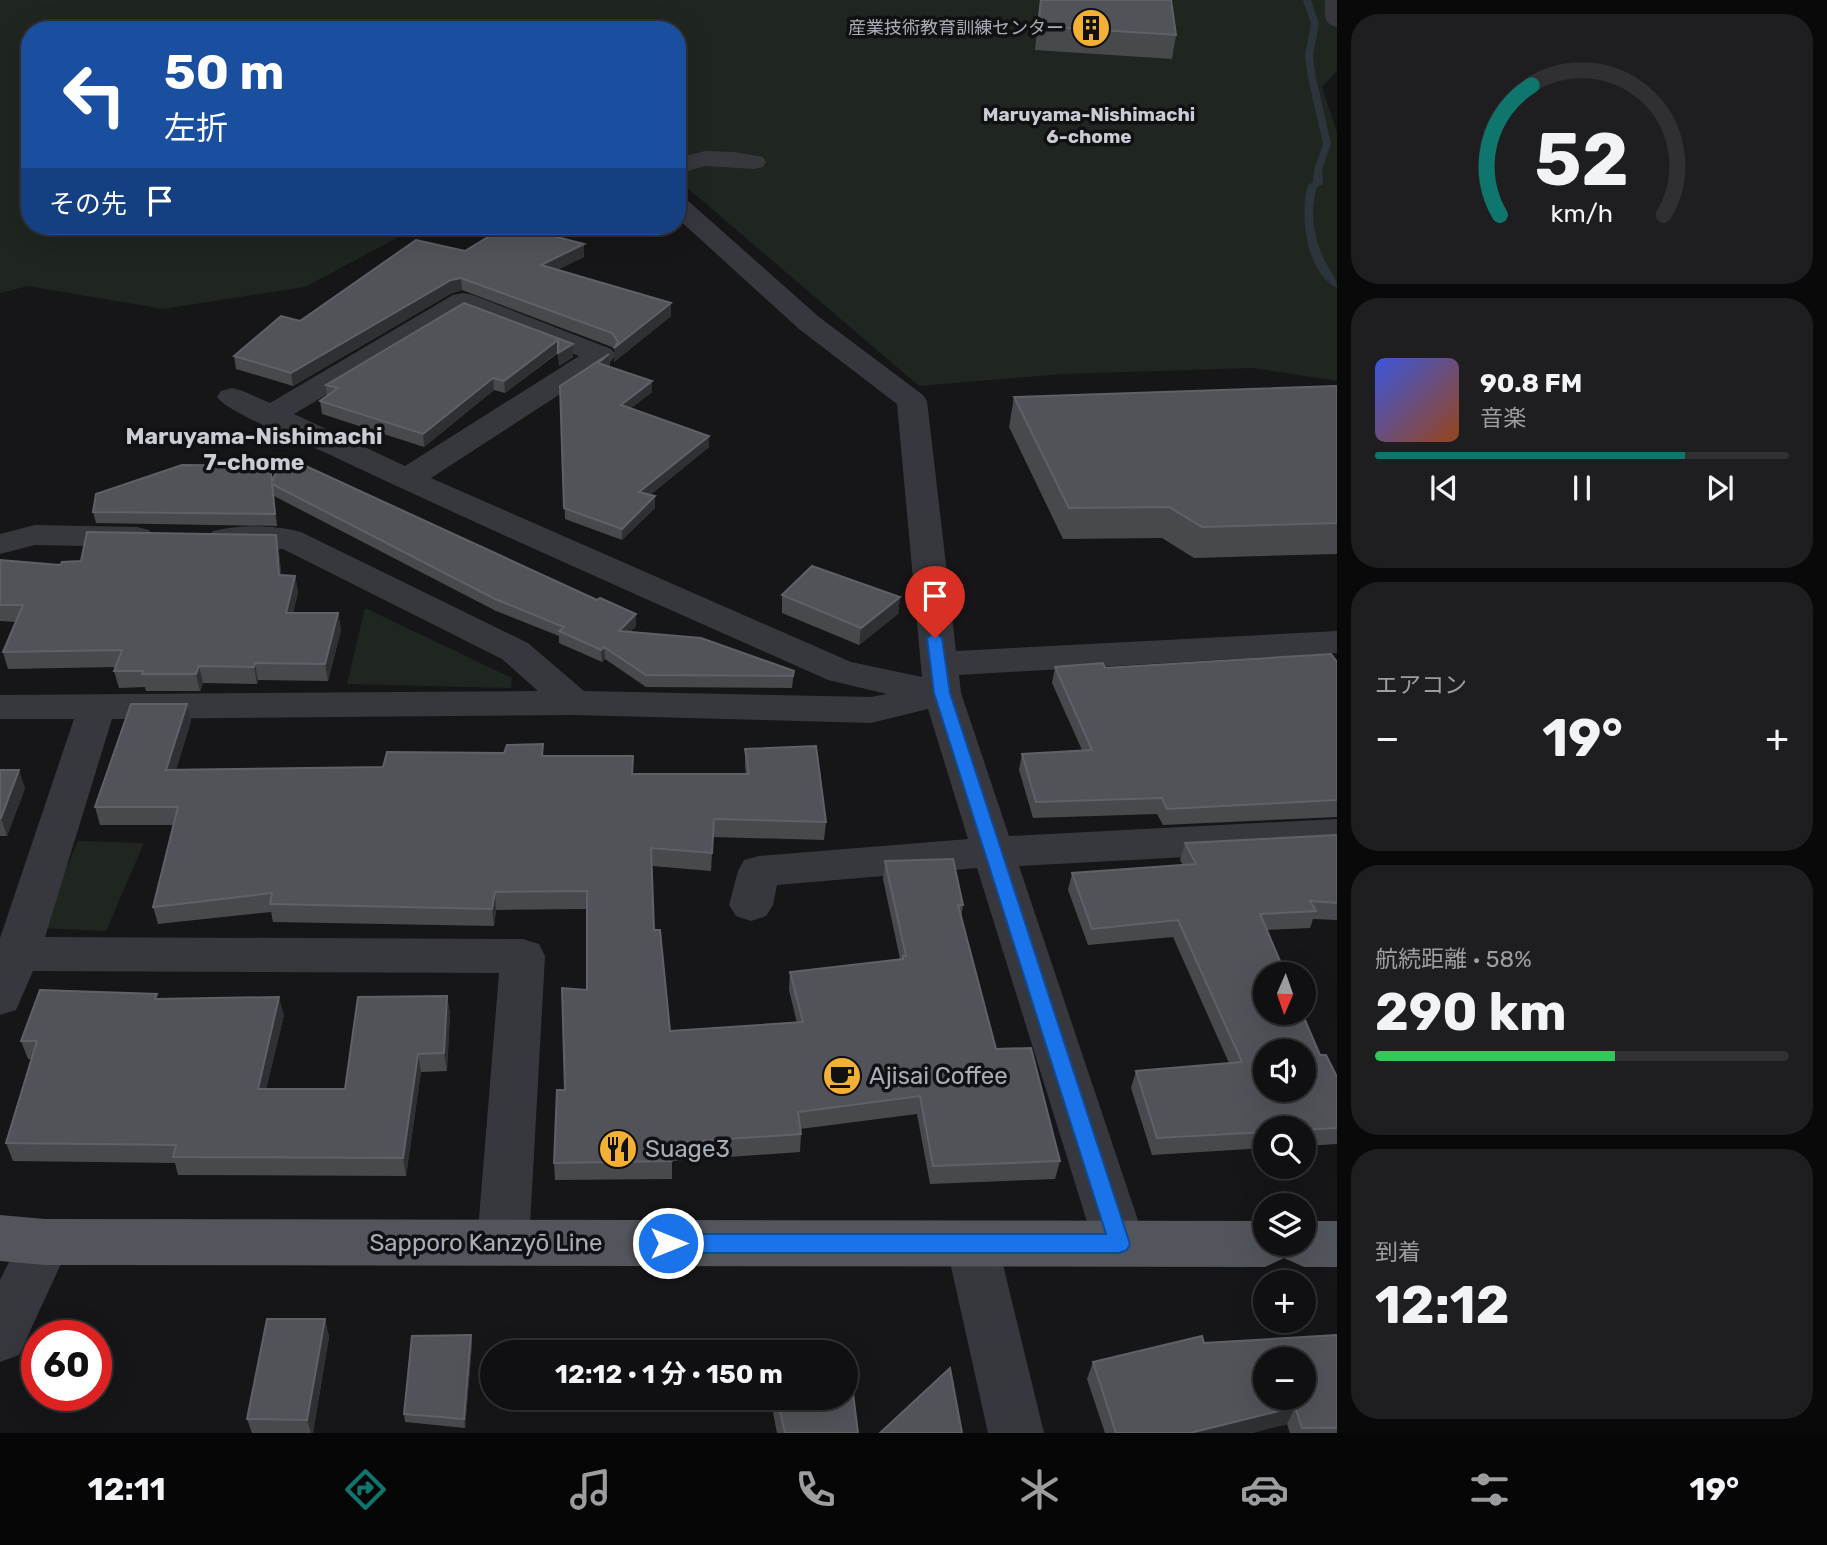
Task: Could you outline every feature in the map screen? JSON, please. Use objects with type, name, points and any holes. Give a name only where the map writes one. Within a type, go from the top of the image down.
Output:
[{"type":"main road","name":"Sapporo Kanzyō Line","points":[[22,1240],[1253,1244]]},
{"type":"main road","points":[[1316,1244],[1337,1244]]},
{"type":"street","points":[[1335,0],[1337,21]]},
{"type":"street","points":[[686,163],[707,159],[754,162]]},
{"type":"street","points":[[686,212],[809,323],[912,401],[940,678],[1119,1244]]},
{"type":"street","points":[[270,416],[463,300],[601,355],[407,480]]},
{"type":"street","points":[[232,397],[407,480],[841,671],[940,678],[1337,642]]},
{"type":"street","points":[[0,544],[35,535],[289,539],[515,651],[575,703]]},
{"type":"street","points":[[0,707],[575,703],[871,710],[940,678]]},
{"type":"street","points":[[0,996],[17,954],[97,707]]},
{"type":"street","points":[[751,905],[759,871],[994,852],[1337,834]]},
{"type":"street","points":[[17,954],[523,956],[503,1243]]},
{"type":"street","points":[[0,1337],[22,1240]]},
{"type":"street","points":[[972,1244],[1016,1433]]},
{"type":"shaded area","points":[[0,0],[1337,0],[1337,71],[1322,87],[1337,132],[1337,381],[1252,368],[1063,374],[919,386],[686,187],[686,21],[21,21],[21,235],[402,235],[305,287],[163,309],[28,286],[0,293]]},
{"type":"shaded area","points":[[365,608],[512,678],[511,688],[347,684]]},
{"type":"shaded area","points":[[78,841],[144,843],[106,931],[41,928]]},
{"type":"building","points":[[1041,0],[1171,0],[1176,35],[1038,26]]},
{"type":"building","points":[[491,235],[550,235],[584,244],[541,265],[671,303],[614,348],[618,342],[612,333],[461,278],[451,280],[291,373],[234,356],[281,316],[300,321],[416,240],[465,251]]},
{"type":"building","points":[[464,303],[573,344],[558,353],[558,340],[504,381],[493,378],[423,434],[320,401],[338,388],[326,385]]},
{"type":"building","points":[[609,354],[598,363],[652,381],[621,405],[709,436],[639,492],[655,496],[622,529],[564,508],[560,386]]},
{"type":"building","points":[[1337,386],[1337,523],[1202,527],[1169,507],[1069,508],[1014,397]]},
{"type":"building","points":[[284,456],[597,600],[600,598],[636,614],[619,631],[701,638],[794,671],[793,676],[646,675],[604,647],[601,650],[559,631],[564,627],[495,599],[272,484],[275,514],[93,512],[96,494],[182,465],[270,466],[272,481]]},
{"type":"building","points":[[87,532],[276,535],[279,575],[295,576],[286,613],[338,613],[325,664],[255,663],[254,667],[199,666],[196,674],[142,674],[143,671],[114,671],[122,650],[3,652],[23,605],[0,605],[0,560],[60,565],[62,562],[81,561]]},
{"type":"building","points":[[812,566],[900,597],[861,628],[782,595]]},
{"type":"building","points":[[1331,654],[1337,662],[1337,800],[1167,809],[1162,798],[1036,802],[1022,754],[1092,750],[1055,667],[1103,663],[1105,668]]},
{"type":"building","points":[[131,704],[187,704],[166,770],[383,767],[387,752],[504,753],[507,745],[543,744],[542,756],[633,756],[632,774],[749,774],[745,749],[816,746],[826,822],[714,819],[712,853],[651,848],[654,930],[660,930],[670,1031],[803,1022],[790,972],[903,959],[903,956],[906,956],[885,861],[953,859],[963,905],[958,905],[996,1049],[1031,1048],[1060,1161],[933,1166],[920,1096],[798,1112],[801,1134],[672,1143],[672,1161],[554,1163],[557,1090],[565,1090],[562,988],[587,990],[587,891],[495,892],[492,909],[270,904],[272,893],[153,907],[178,807],[95,807]]},
{"type":"building","points":[[0,770],[19,770],[1,818],[0,818]]},
{"type":"building","points":[[1337,835],[1337,903],[1310,901],[1316,911],[1260,914],[1280,962],[1253,962],[1253,1026],[1308,1026],[1313,1039],[1253,1039],[1253,1102],[1316,1102],[1316,1046],[1320,1055],[1326,1055],[1337,1077],[1337,1128],[1316,1129],[1316,1116],[1253,1116],[1253,1133],[1157,1138],[1136,1071],[1242,1062],[1178,920],[1092,929],[1072,873],[1196,864],[1185,843]]},
{"type":"building","points":[[40,990],[157,994],[155,999],[279,997],[258,1089],[345,1089],[358,997],[447,996],[444,1053],[418,1054],[403,1158],[173,1157],[176,1145],[6,1143],[37,1041],[21,1041]]},
{"type":"building","points":[[267,1319],[325,1319],[307,1420],[247,1419]]},
{"type":"building","points":[[471,1335],[464,1419],[404,1414],[412,1336]]},
{"type":"building","points":[[1337,1335],[1337,1428],[1302,1428],[1296,1410],[1316,1410],[1316,1347],[1253,1347],[1253,1410],[1283,1410],[1190,1433],[1116,1433],[1093,1362],[1202,1336],[1204,1343]]},
{"type":"building","points":[[950,1368],[962,1433],[880,1433]]},
{"type":"building","points":[[780,1410],[855,1410],[858,1433],[785,1433]]},
{"type":"waterway","points":[[1307,0],[1315,24],[1309,55],[1311,73],[1327,144],[1318,170],[1318,184],[1313,185],[1309,196],[1309,223],[1316,252],[1337,285]]},
{"type":"place","name":"産業技術教育訓練センター","points":[[1091,28]]},
{"type":"place","name":"Ajisai Coffee","points":[[842,1076]]},
{"type":"place","name":"Suage3","points":[[618,1149]]},
{"type":"district","name":"Maruyama-Nishimachi 6-chome","points":[[1089,125]]},
{"type":"district","name":"Maruyama-Nishimachi 7-chome","points":[[254,449]]},
{"type":"route","points":[[668,1243],[1119,1244],[942,693],[935,638]]}]
